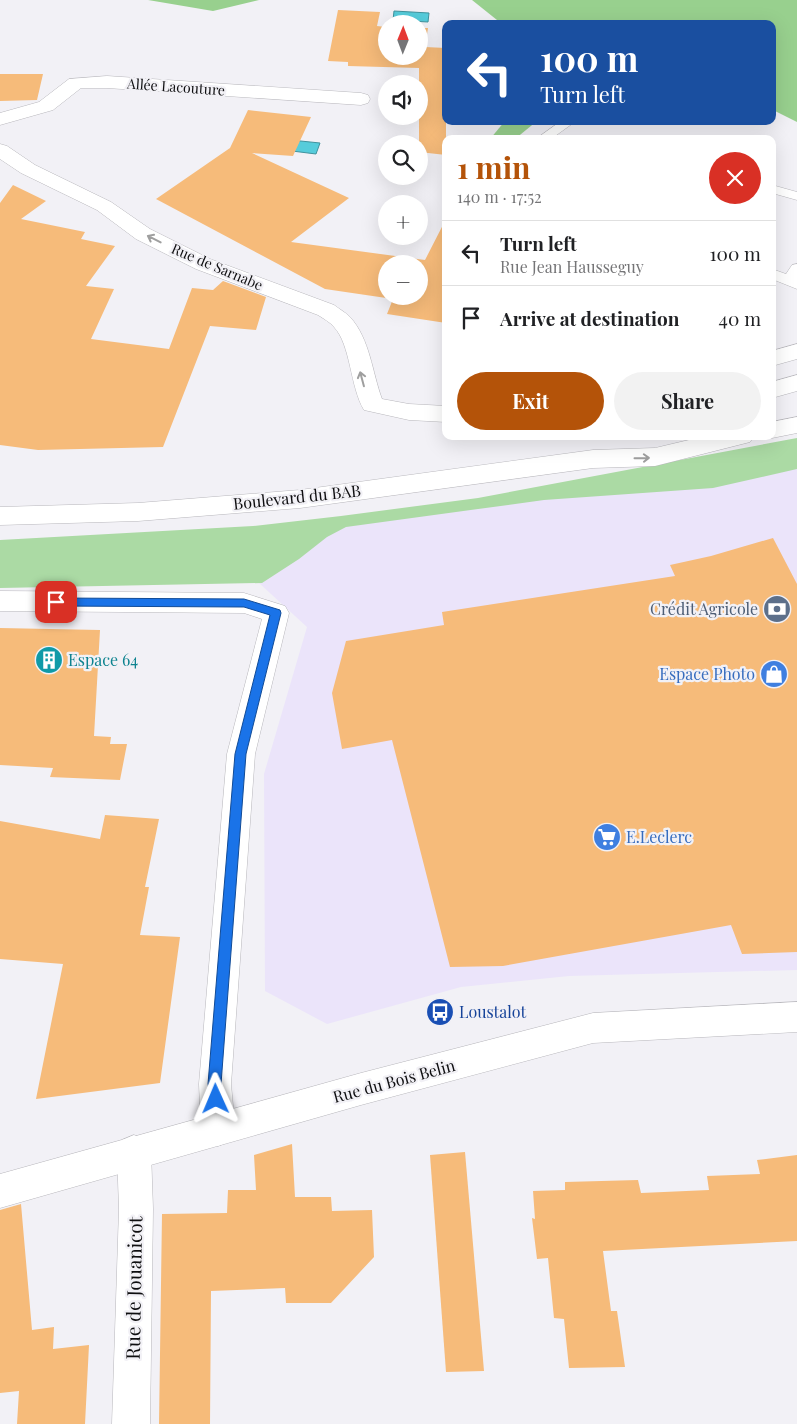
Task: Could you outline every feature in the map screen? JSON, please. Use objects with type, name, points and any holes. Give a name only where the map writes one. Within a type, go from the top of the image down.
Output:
[{"type":"street","name":"Allée Lacouture","points":[[0,119],[46,106],[76,83],[107,82],[361,99]]},
{"type":"street","name":"Rue de Sarnabe","points":[[0,150],[28,169],[104,206],[143,234],[203,264],[326,310],[343,323],[351,337],[365,388],[372,404],[393,410],[442,414]]},
{"type":"street","points":[[776,358],[797,351]]},
{"type":"street","points":[[776,389],[797,383]]},
{"type":"street","points":[[776,429],[797,425]]},
{"type":"street","name":"Boulevard du BAB","points":[[593,458],[619,440]]},
{"type":"street","name":"Boulevard du BAB","points":[[0,516],[138,512],[300,499],[593,458],[655,458],[726,440]]},
{"type":"street","points":[[0,601],[244,603],[276,613],[240,754],[215,1084],[218,1129]]},
{"type":"street","name":"Rue du Bois Belin","points":[[0,1191],[361,1089],[593,1028],[797,1017]]},
{"type":"street","name":"Rue de Jouanicot","points":[[130,1424],[136,1209],[134,1152]]},
{"type":"lane","points":[[548,135],[564,125]]},
{"type":"lane","points":[[776,191],[797,196]]},
{"type":"lane","points":[[776,275],[793,283],[797,268]]},
{"type":"shaded area","points":[[797,455],[797,970],[569,976],[461,987],[327,1024],[265,991],[264,774],[307,627],[259,583],[338,523]]},
{"type":"green space","points":[[148,0],[259,0],[213,11]]},
{"type":"green space","points":[[472,0],[797,0],[797,122],[776,112],[776,20],[497,20]]},
{"type":"green space","points":[[502,125],[532,125],[520,135],[493,135]]},
{"type":"green space","points":[[797,438],[797,469],[713,488],[544,500],[346,527],[327,537],[299,559],[262,583],[0,588],[0,540],[253,526],[341,516],[478,498]]},
{"type":"water","points":[[394,11],[429,13],[428,22],[428,15],[394,15]]},
{"type":"water","points":[[281,139],[320,143],[316,154],[276,149]]},
{"type":"building","points":[[338,10],[380,12],[377,26],[378,65],[428,65],[428,47],[442,48],[442,125],[446,125],[446,135],[442,135],[442,155],[428,153],[428,135],[419,135],[419,125],[428,125],[428,75],[419,75],[419,68],[348,66],[348,62],[328,61]]},
{"type":"building","points":[[0,74],[43,74],[37,100],[0,101]]},
{"type":"building","points":[[248,110],[311,117],[293,156],[252,153],[349,198],[291,242],[388,255],[378,255],[378,297],[325,289],[156,199],[230,148]]},
{"type":"building","points":[[13,185],[46,201],[21,219],[85,232],[81,239],[115,246],[86,286],[114,289],[91,339],[169,349],[192,288],[213,290],[223,281],[266,297],[256,330],[210,326],[163,447],[38,450],[0,445],[0,203]]},
{"type":"building","points":[[442,227],[442,322],[387,314],[391,305],[428,305],[428,255]]},
{"type":"building","name":"E.Leclerc","points":[[773,538],[797,584],[797,952],[742,954],[731,925],[503,966],[450,967],[392,740],[342,749],[332,693],[346,641],[444,625],[442,612],[675,576],[670,565],[711,556]]},
{"type":"building","points":[[0,628],[100,630],[94,736],[111,737],[110,744],[127,744],[120,780],[50,777],[53,768],[0,765]]},
{"type":"building","points":[[105,815],[159,819],[145,887],[149,887],[140,935],[180,937],[160,1083],[36,1099],[63,964],[0,959],[0,821],[100,839]]},
{"type":"building","points":[[292,1144],[295,1197],[331,1197],[332,1211],[372,1210],[374,1257],[331,1303],[286,1303],[285,1288],[211,1291],[210,1424],[159,1424],[162,1214],[227,1213],[228,1190],[256,1190],[254,1155]]},
{"type":"building","points":[[465,1152],[484,1371],[446,1372],[430,1155]]},
{"type":"building","points":[[797,1155],[797,1241],[603,1251],[611,1311],[617,1311],[625,1367],[569,1368],[564,1319],[554,1318],[548,1258],[537,1259],[532,1218],[535,1219],[533,1191],[565,1190],[565,1182],[638,1180],[641,1193],[709,1190],[707,1176],[760,1174],[757,1160]]},
{"type":"building","points":[[21,1204],[32,1330],[54,1327],[53,1349],[89,1345],[85,1424],[17,1424],[19,1391],[0,1393],[0,1210]]},
{"type":"place","name":"Crédit Agricole","points":[[777,609]]},
{"type":"place","name":"Espace 64","points":[[49,660]]},
{"type":"place","name":"Espace Photo","points":[[774,674]]},
{"type":"place","name":"E.Leclerc","points":[[607,837]]},
{"type":"place","name":"Loustalot","points":[[440,1012]]},
{"type":"route","points":[[56,602],[244,603],[276,613],[240,754],[215,1084],[216,1099]]}]
